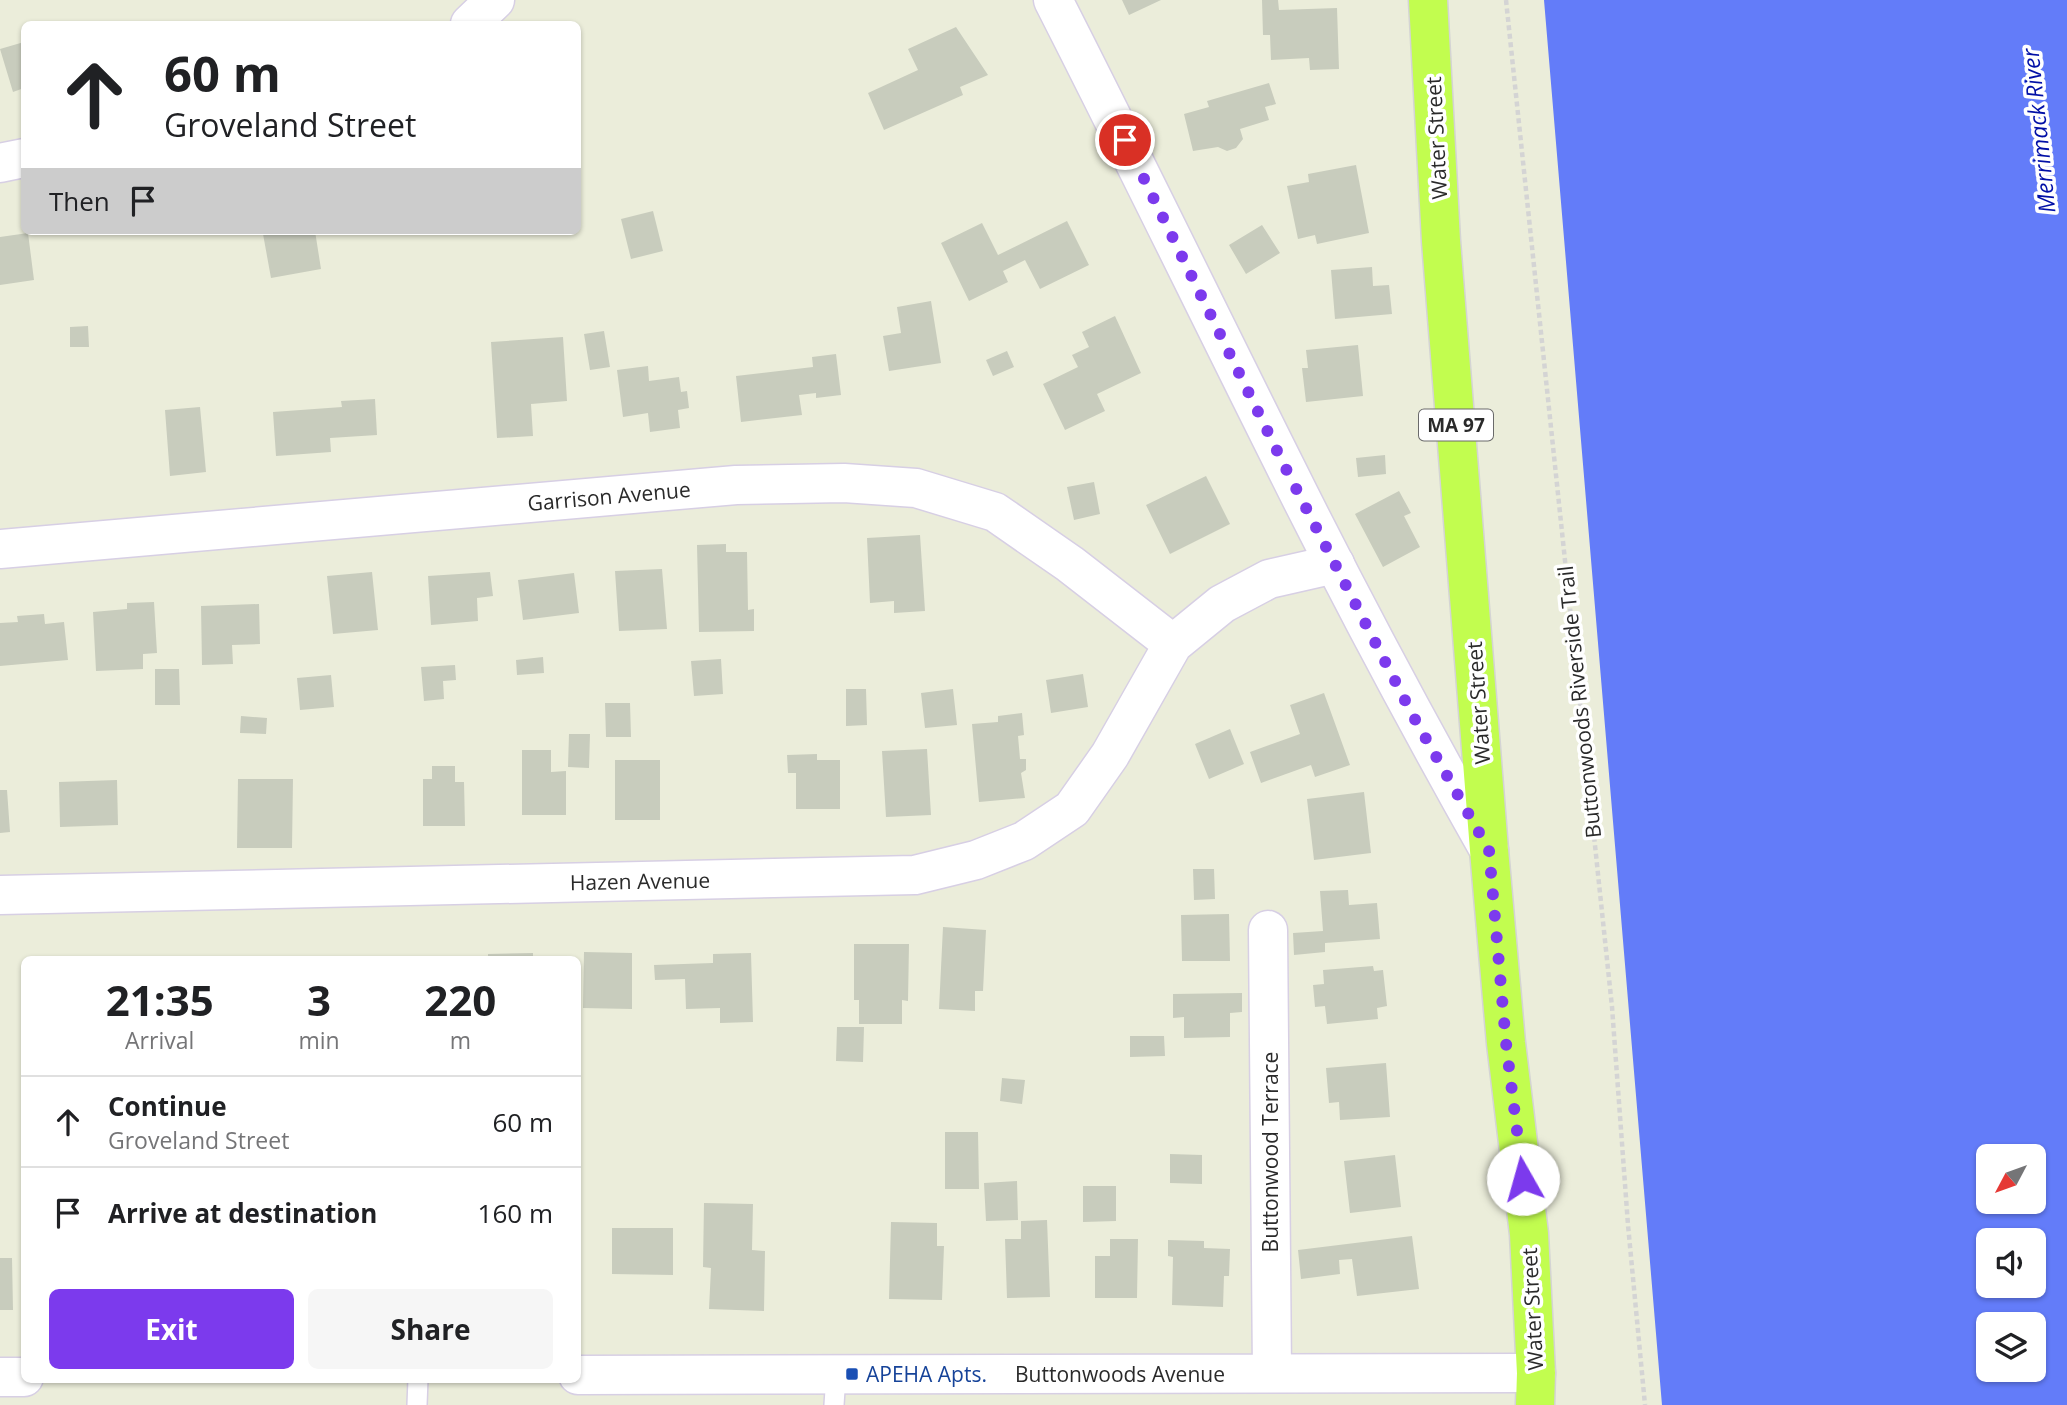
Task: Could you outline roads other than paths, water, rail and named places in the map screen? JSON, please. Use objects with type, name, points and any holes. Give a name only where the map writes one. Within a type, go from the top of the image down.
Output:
[{"type":"main road","name":"Water Street","points":[[1428,0],[1441,241],[1489,850],[1506,1043],[1529,1234],[1535,1389]]},
{"type":"street","points":[[473,21],[495,0]]},
{"type":"street","points":[[1053,0],[1335,564],[1412,714],[1489,850]]},
{"type":"street","points":[[0,163],[21,159]]},
{"type":"street","name":"Garrison Avenue","points":[[0,549],[736,485],[844,483],[916,488],[995,512],[1070,564],[1173,644]]},
{"type":"street","points":[[1173,644],[1223,604],[1269,579],[1335,564]]},
{"type":"street","name":"Hazen Avenue","points":[[0,895],[915,875],[976,860],[1024,841],[1072,809],[1110,755],[1173,644]]},
{"type":"street","name":"Buttonwood Terrace","points":[[1268,930],[1272,1373]]},
{"type":"street","name":"Buttonwoods Avenue","points":[[581,1375],[835,1390],[1114,1390],[1272,1373],[1535,1389]]},
{"type":"street","points":[[0,1377],[21,1377]]},
{"type":"lane","points":[[417,1405],[418,1383]]},
{"type":"water","name":"Merrimack River","points":[[1544,0],[2067,0],[2067,1405],[1662,1405]]},
{"type":"place","name":"APEHA Apts.","points":[[852,1374]]}]
